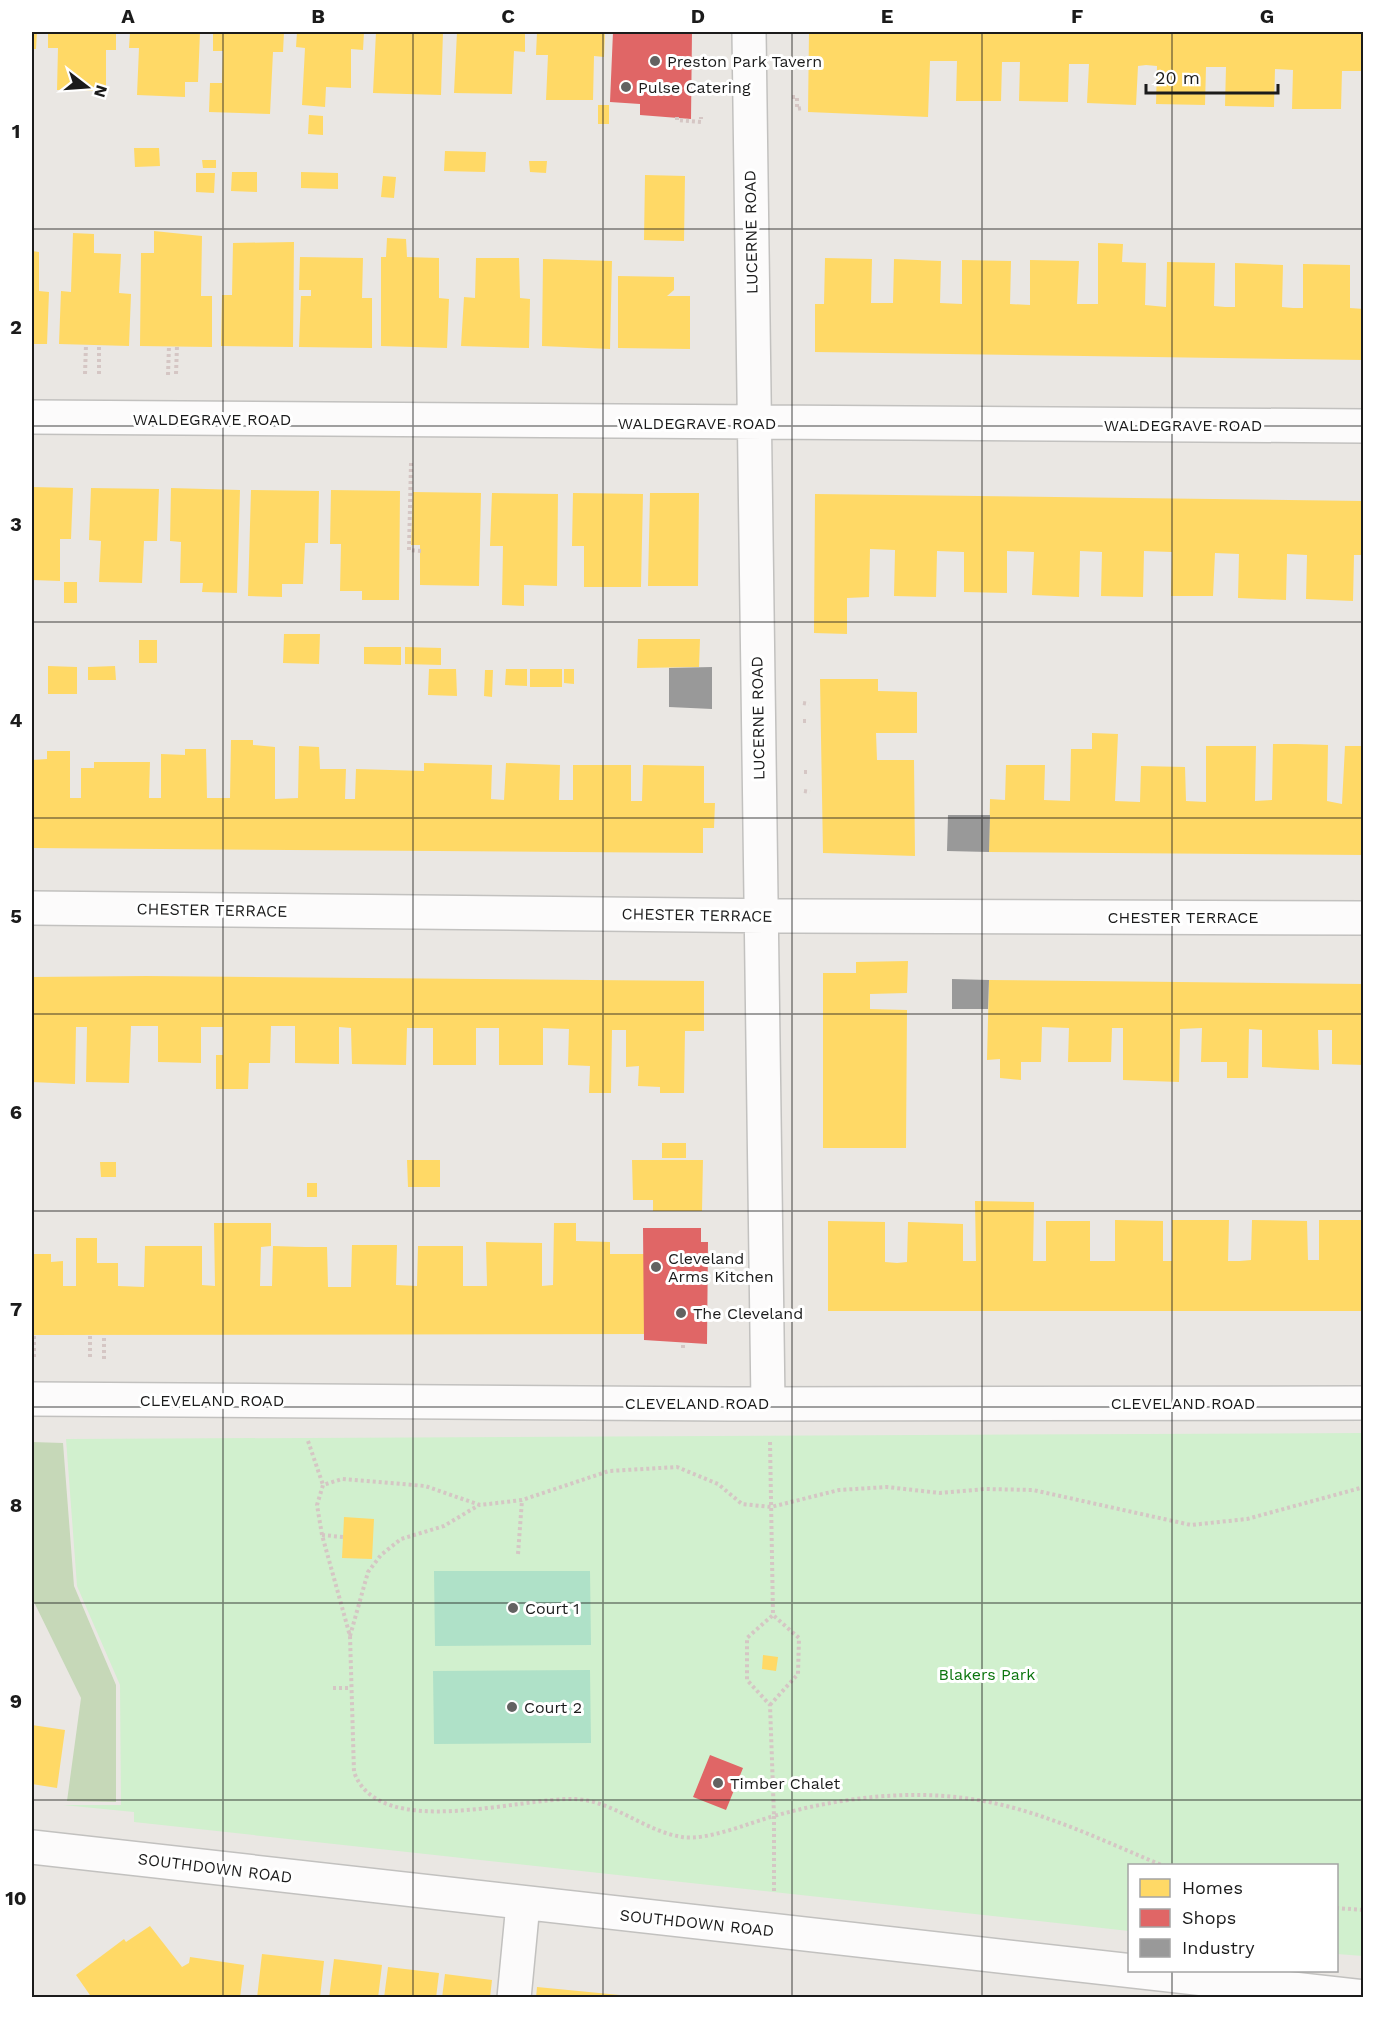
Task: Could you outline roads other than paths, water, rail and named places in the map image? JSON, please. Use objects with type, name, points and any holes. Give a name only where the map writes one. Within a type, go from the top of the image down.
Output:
[{"type":"street","name":"LUCERNE ROAD","points":[[749,32],[768,1404]]},
{"type":"street","name":"WALDEGRAVE ROAD","points":[[32,417],[1364,426]]},
{"type":"street","name":"CHESTER TERRACE","points":[[32,908],[1364,918]]},
{"type":"street","name":"CLEVELAND ROAD","points":[[32,1399],[768,1404],[1364,1403]]},
{"type":"street","name":"SOUTHDOWN ROAD","points":[[32,1847],[1128,1971]]},
{"type":"street","points":[[514,1998],[523,1904]]},
{"type":"street","name":"SOUTHDOWN ROAD","points":[[1139,1972],[1364,1997]]},
{"type":"place","name":"Preston Park Tavern","points":[[655,61]]},
{"type":"place","name":"Pulse Catering","points":[[626,87]]},
{"type":"place","name":"Cleveland Arms Kitchen","points":[[656,1267]]},
{"type":"place","name":"The Cleveland","points":[[681,1313]]},
{"type":"place","name":"Court 1","points":[[513,1608]]},
{"type":"place","name":"Court 2","points":[[512,1707]]},
{"type":"place","name":"Timber Chalet","points":[[718,1783]]},
{"type":"park label","name":"Blakers Park","points":[[987,1674]]}]
